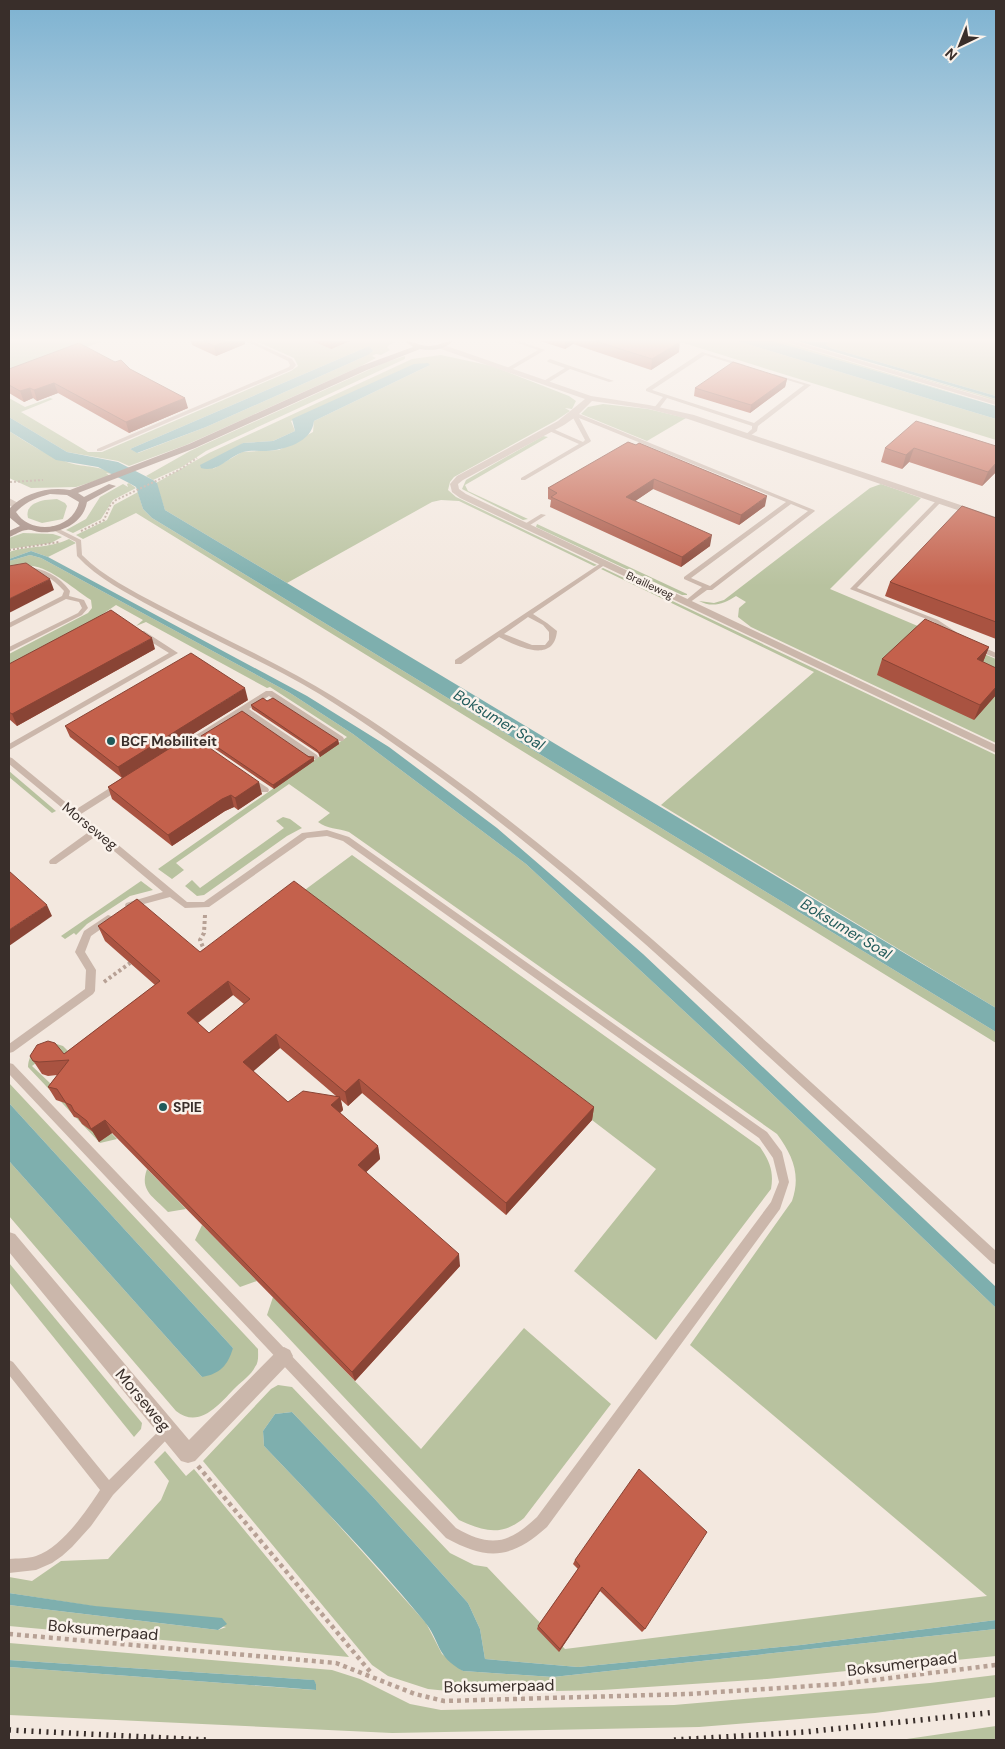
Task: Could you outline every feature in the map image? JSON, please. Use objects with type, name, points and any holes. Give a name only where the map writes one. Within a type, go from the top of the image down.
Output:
[{"type":"street","points":[[83,501],[117,480],[244,423]]},
{"type":"street","name":"Brailleweg","points":[[560,423],[460,478],[454,484],[456,490],[463,496],[525,526],[996,749]]},
{"type":"street","points":[[708,423],[996,520]]},
{"type":"street","points":[[26,527],[15,520],[11,508],[34,497],[53,491],[72,493],[117,480]]},
{"type":"street","points":[[72,493],[83,501]]},
{"type":"street","points":[[9,534],[26,527],[53,528],[69,523],[78,517],[83,501]]},
{"type":"street","name":"Morseweg","points":[[9,1240],[188,1454]]},
{"type":"street","points":[[188,1454],[284,1356]]},
{"type":"lane","points":[[99,450],[163,423]]},
{"type":"lane","points":[[523,479],[588,441],[578,423]]},
{"type":"lane","points":[[595,423],[670,453],[790,502],[812,511],[710,589],[686,578],[790,502]]},
{"type":"lane","points":[[745,423],[755,426]]},
{"type":"lane","points":[[747,436],[755,430],[755,426],[759,423]]},
{"type":"lane","points":[[549,429],[584,444]]},
{"type":"lane","points":[[939,501],[853,589],[936,621],[963,641]]},
{"type":"lane","points":[[525,526],[543,515]]},
{"type":"lane","points":[[53,528],[79,541],[78,555],[87,565],[135,594],[315,690],[398,742],[569,870],[655,946],[996,1259]]},
{"type":"lane","points":[[458,662],[604,563]]},
{"type":"lane","points":[[9,573],[24,567],[40,570],[63,586],[67,591],[65,597]]},
{"type":"lane","points":[[687,602],[707,587]]},
{"type":"lane","points":[[9,626],[65,597],[82,601],[85,608],[80,614],[9,650]]},
{"type":"lane","points":[[500,635],[523,647],[540,648],[548,644],[554,636],[554,631],[529,615]]},
{"type":"lane","points":[[9,746],[174,652],[136,629]]},
{"type":"lane","points":[[971,645],[996,656]]},
{"type":"lane","points":[[178,750],[269,692],[340,739]]},
{"type":"lane","points":[[243,709],[314,757]]},
{"type":"lane","points":[[194,740],[202,745]]},
{"type":"lane","name":"Morseweg","points":[[9,760],[185,905],[206,905]]},
{"type":"lane","points":[[241,773],[265,790]]},
{"type":"lane","points":[[75,814],[130,780]]},
{"type":"lane","points":[[53,862],[96,831]]},
{"type":"lane","points":[[9,1067],[451,1533],[466,1542],[480,1547],[495,1548],[513,1544],[528,1536],[542,1522],[776,1205],[784,1182],[778,1156],[763,1135],[346,839],[327,833],[305,835],[206,905]]},
{"type":"lane","points":[[9,1049],[90,991],[91,970],[80,952],[87,934],[132,902],[171,893]]},
{"type":"lane","points":[[9,1366],[108,1490]]},
{"type":"lane","points":[[9,1566],[36,1563],[56,1551],[92,1514],[108,1490],[168,1430]]},
{"type":"path","points":[[9,550],[24,546],[52,545],[101,521],[107,516],[113,503],[162,478]]},
{"type":"path","points":[[202,956],[205,952],[200,940],[204,933],[206,905]]},
{"type":"path","points":[[90,991],[130,963]]},
{"type":"path","points":[[188,1454],[374,1676]]},
{"type":"path","name":"Boksumerpaad","points":[[9,1634],[336,1663],[356,1668],[417,1696],[444,1701],[688,1694],[841,1684],[996,1665]]},
{"type":"green space","points":[[18,423],[39,423],[88,452],[102,452],[171,423],[191,423],[130,449],[138,453],[216,423],[236,423],[186,445],[129,466],[118,461],[67,452]]},
{"type":"green space","points":[[252,423],[267,423],[206,451],[182,467],[153,480],[146,476],[190,451]]},
{"type":"green space","points":[[275,423],[292,423],[295,431],[273,441],[243,443],[213,469],[242,452],[279,450],[313,432],[314,423],[552,423],[454,477],[450,482],[448,490],[456,497],[597,565],[594,566],[459,501],[441,500],[432,502],[287,583],[165,510],[156,483],[209,453]]},
{"type":"green space","points":[[602,423],[678,423],[647,441]]},
{"type":"green space","points":[[940,423],[996,423],[996,440]]},
{"type":"green space","points":[[9,431],[59,459],[73,464],[96,467],[112,474],[106,473],[110,476],[76,487],[31,488],[9,478]]},
{"type":"green space","points":[[543,436],[548,437],[465,485],[468,491],[528,519],[523,520],[462,489],[466,480]]},
{"type":"green space","points":[[129,483],[136,488],[113,500],[101,519],[73,533],[66,530],[86,519],[100,497],[123,484],[128,487],[127,484]]},
{"type":"green space","points":[[881,484],[921,498],[830,589],[996,659],[996,743],[751,627],[738,617],[739,608],[746,602],[736,596],[713,605],[699,601],[714,603],[724,600],[870,488]]},
{"type":"green space","points":[[138,492],[143,509],[152,518],[996,1032],[996,1043],[136,513],[83,539],[76,535],[107,520],[114,505]]},
{"type":"green space","points":[[57,499],[65,503],[67,506],[63,519],[42,523],[28,518],[28,510],[35,503]]},
{"type":"green space","points":[[537,524],[687,595],[682,595],[536,527]]},
{"type":"green space","points":[[23,533],[53,534],[62,537],[51,543],[9,549],[9,538]]},
{"type":"green space","points":[[69,539],[76,543],[48,557],[31,551],[9,559],[9,552]]},
{"type":"green space","points":[[30,555],[41,558],[290,693],[353,734],[526,864],[742,1065],[996,1308],[996,1620],[801,1645],[578,1667],[485,1659],[480,1629],[468,1603],[373,1497],[292,1412],[275,1414],[263,1431],[264,1446],[325,1510],[426,1623],[442,1654],[463,1671],[553,1677],[996,1629],[996,1656],[767,1679],[602,1690],[467,1693],[428,1689],[388,1676],[372,1665],[203,1461],[271,1389],[278,1385],[292,1387],[450,1553],[474,1565],[487,1567],[565,1649],[987,1596],[690,1345],[792,1201],[796,1183],[794,1166],[777,1134],[349,832],[318,822],[330,813],[289,784],[176,863],[184,870],[172,879],[158,869],[347,737],[270,687],[267,688],[146,622],[136,626],[143,620],[116,605],[91,622],[9,666],[9,654],[88,613],[92,608],[91,600],[62,579],[42,568],[20,566],[9,569],[9,561]]},
{"type":"green space","points":[[603,568],[996,755],[996,1008],[661,805],[814,672],[601,569]]},
{"type":"green space","points":[[9,771],[56,811],[52,813],[9,777]]},
{"type":"green space","points":[[283,817],[290,819],[302,828],[287,836],[204,895],[197,896],[185,886],[192,880],[200,888],[284,828],[276,821]]},
{"type":"green space","points":[[352,855],[760,1147],[769,1162],[771,1189],[656,1340],[574,1271],[656,1169],[298,895]]},
{"type":"green space","points":[[141,881],[153,890],[130,896],[87,924],[76,935],[74,933],[65,939],[61,936]]},
{"type":"green space","points":[[50,1042],[63,1046],[79,1062],[75,1065],[56,1048],[32,1066],[51,1084],[58,1078],[117,1139],[100,1143],[28,1067],[34,1051]]},
{"type":"green space","points":[[9,1083],[258,1349],[257,1363],[251,1373],[209,1412],[193,1418],[176,1411],[9,1216],[9,1161],[202,1377],[233,1348],[9,1103]]},
{"type":"green space","points":[[147,1169],[186,1209],[168,1212],[153,1198],[146,1188],[145,1177]]},
{"type":"green space","points":[[202,1225],[257,1281],[240,1287],[195,1240]]},
{"type":"green space","points":[[9,1263],[142,1423],[141,1429],[134,1437],[9,1282]]},
{"type":"green space","points":[[273,1297],[421,1449],[524,1328],[611,1404],[524,1518],[508,1528],[500,1530],[476,1527],[459,1520],[267,1315]]},
{"type":"green space","points":[[165,1451],[186,1476],[194,1469],[349,1657],[9,1626],[9,1605],[218,1630],[226,1627],[9,1593],[9,1577],[32,1581],[61,1561],[108,1559],[161,1500],[169,1481],[154,1462]]},
{"type":"green space","points":[[9,1643],[332,1670],[360,1679],[410,1704],[441,1710],[674,1705],[930,1683],[996,1675],[996,1697],[875,1713],[699,1727],[392,1733],[9,1715],[9,1667],[315,1690],[316,1684],[313,1680],[9,1660]]},
{"type":"green space","points":[[996,1726],[996,1740],[900,1740]]},
{"type":"water","name":"Boksumer Soal","points":[[9,423],[18,423],[67,452],[118,462],[153,480],[157,483],[165,510],[996,1008],[996,1032],[152,518],[143,509],[136,487],[98,467],[56,460],[9,431]]},
{"type":"water","points":[[191,423],[216,423],[137,453],[130,449]]},
{"type":"water","points":[[293,423],[314,423],[312,428],[303,439],[289,447],[243,452],[213,468],[201,468],[200,465],[243,443],[273,441],[295,431]]},
{"type":"water","points":[[31,551],[48,557],[307,696],[389,747],[497,828],[643,954],[996,1287],[996,1308],[742,1065],[526,864],[353,734],[290,693],[41,558],[30,555],[9,561],[9,559]]},
{"type":"water","points":[[9,1103],[233,1348],[229,1359],[222,1368],[214,1374],[202,1377],[9,1161]]},
{"type":"water","points":[[292,1412],[373,1497],[468,1603],[480,1629],[485,1659],[578,1667],[801,1645],[996,1620],[996,1629],[553,1677],[463,1671],[447,1660],[424,1621],[386,1576],[264,1446],[263,1431],[275,1414]]},
{"type":"water","points":[[9,1593],[95,1606],[222,1618],[227,1624],[218,1630],[9,1605]]},
{"type":"water","points":[[9,1660],[314,1680],[316,1690],[9,1667]]},
{"type":"building","points":[[914,423],[921,423],[996,446],[996,463],[988,472],[914,448],[906,455],[885,448]]},
{"type":"building","points":[[628,442],[636,445],[639,443],[767,496],[741,515],[654,479],[626,497],[712,535],[682,557],[551,497],[557,493],[548,488]]},
{"type":"building","points":[[962,506],[996,518],[996,622],[890,582]]},
{"type":"building","points":[[26,563],[50,579],[9,599],[9,566]]},
{"type":"building","points":[[111,610],[152,638],[12,714],[9,712],[9,664]]},
{"type":"building","points":[[925,619],[989,647],[977,659],[996,668],[996,687],[980,705],[882,659]]},
{"type":"building","points":[[191,653],[245,688],[118,767],[65,726]]},
{"type":"building","points":[[263,698],[267,701],[273,698],[338,740],[319,753],[251,705]]},
{"type":"building","points":[[242,711],[309,757],[314,757],[273,785],[201,736]]},
{"type":"building","points":[[191,735],[259,782],[235,798],[231,795],[222,799],[168,835],[108,787]]},
{"type":"building","points":[[9,871],[47,905],[9,930]]},
{"type":"building","points":[[294,881],[594,1107],[506,1203],[359,1079],[345,1092],[276,1034],[243,1062],[288,1102],[303,1091],[340,1097],[331,1105],[378,1146],[358,1165],[459,1254],[352,1372],[105,1120],[91,1129],[87,1121],[74,1111],[71,1105],[66,1103],[57,1089],[48,1087],[69,1060],[39,1062],[33,1061],[30,1056],[37,1045],[48,1041],[55,1043],[64,1054],[160,981],[98,926],[137,899],[200,952]],"holes":[[[228,981],[250,999],[209,1033],[187,1013]]]},
{"type":"building","points":[[639,1469],[707,1532],[645,1629],[602,1587],[560,1649],[538,1626],[580,1566],[575,1560]]},
{"type":"railway","points":[[674,1740],[805,1732],[996,1712]]},
{"type":"railway","points":[[9,1730],[208,1740]]},
{"type":"place","name":"BCF Mobiliteit","points":[[111,741]]},
{"type":"place","name":"SPIE","points":[[163,1107]]}]
